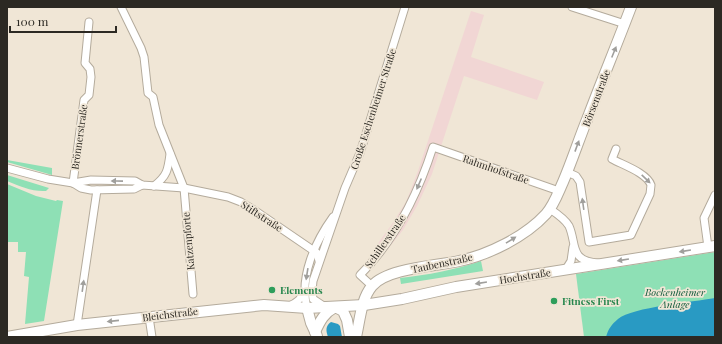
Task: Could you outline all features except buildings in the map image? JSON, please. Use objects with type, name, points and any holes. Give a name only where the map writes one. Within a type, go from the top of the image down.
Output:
[{"type":"main road","name":"Börsenstraße","points":[[559,191],[631,7]]},
{"type":"main road","name":"Taubenstraße","points":[[372,286],[385,276],[398,272],[458,261],[486,253],[503,245],[528,230],[545,215],[550,209],[559,191]]},
{"type":"main road","name":"Hochstraße","points":[[331,307],[364,305],[402,299],[456,287],[712,247]]},
{"type":"main road","points":[[356,337],[366,295],[372,286]]},
{"type":"main road","name":"Bleichstraße","points":[[7,337],[77,325],[264,305],[307,308],[331,307]]},
{"type":"main road","points":[[316,334],[324,316],[331,307],[344,311],[350,337]]},
{"type":"main road","name":"Große Eschenheimer Straße","points":[[307,308],[316,334]]},
{"type":"street","points":[[121,7],[141,48],[144,57],[148,93],[153,98],[158,125],[171,152],[184,188]]},
{"type":"street","name":"Große Eschenheimer Straße","points":[[331,307],[315,302],[312,296],[313,281],[337,210],[360,153],[405,7]]},
{"type":"street","points":[[572,7],[625,24]]},
{"type":"street","name":"Brönnerstraße","points":[[73,184],[84,100],[89,94],[91,77],[90,69],[85,63],[89,22]]},
{"type":"street","name":"Rahmhofstraße","points":[[433,147],[559,191]]},
{"type":"street","name":"Schillerstraße","points":[[372,286],[360,275],[380,253],[399,226],[412,202],[433,147]]},
{"type":"street","points":[[567,172],[576,176],[580,182],[589,242],[630,236],[650,194],[651,185],[650,182],[642,175],[612,159],[616,149]]},
{"type":"street","points":[[154,186],[166,174],[171,152]]},
{"type":"street","points":[[7,168],[73,184],[81,188],[97,190],[134,189],[142,185]]},
{"type":"street","points":[[73,184],[91,180],[134,181],[142,185]]},
{"type":"street","name":"Stiftstraße","points":[[142,185],[184,188],[211,192],[241,202],[317,253],[319,261]]},
{"type":"street","name":"Katzenpforte","points":[[184,188],[193,294]]},
{"type":"street","points":[[77,325],[97,190]]},
{"type":"street","points":[[712,247],[704,218],[715,195]]},
{"type":"street","points":[[550,209],[568,225],[573,246],[578,255],[584,259],[604,263]]},
{"type":"street","name":"Große Eschenheimer Straße","points":[[307,308],[306,275],[313,251],[337,210]]},
{"type":"street","points":[[566,269],[571,261],[573,246]]},
{"type":"street","points":[[289,306],[297,302],[306,291]]},
{"type":"street","points":[[149,317],[152,337]]},
{"type":"shaded area","points":[[471,11],[484,15],[471,57],[544,82],[537,100],[464,76],[432,174],[417,206],[403,230],[383,255],[374,249],[406,202],[418,171]]},
{"type":"green space","points":[[7,160],[52,168],[52,175],[7,162]]},
{"type":"green space","points":[[7,175],[49,188],[46,191],[36,191],[26,188],[7,181]]},
{"type":"green space","points":[[7,184],[36,196],[56,201],[63,201],[44,321],[25,324],[29,277],[24,276],[26,252],[18,252],[18,242],[7,242]]},
{"type":"green space","name":"Bockenheimer Anlage","points":[[715,252],[715,337],[584,337],[576,274]]},
{"type":"green space","points":[[481,261],[483,271],[401,284],[400,278],[441,272]]},
{"type":"water","points":[[715,298],[715,336],[606,337],[612,325],[618,319],[636,311]]},
{"type":"water","points":[[331,322],[340,326],[342,337],[328,337],[326,329]]},
{"type":"place","name":"Elements","points":[[272,290]]},
{"type":"place","name":"Fitness First","points":[[554,301]]}]
